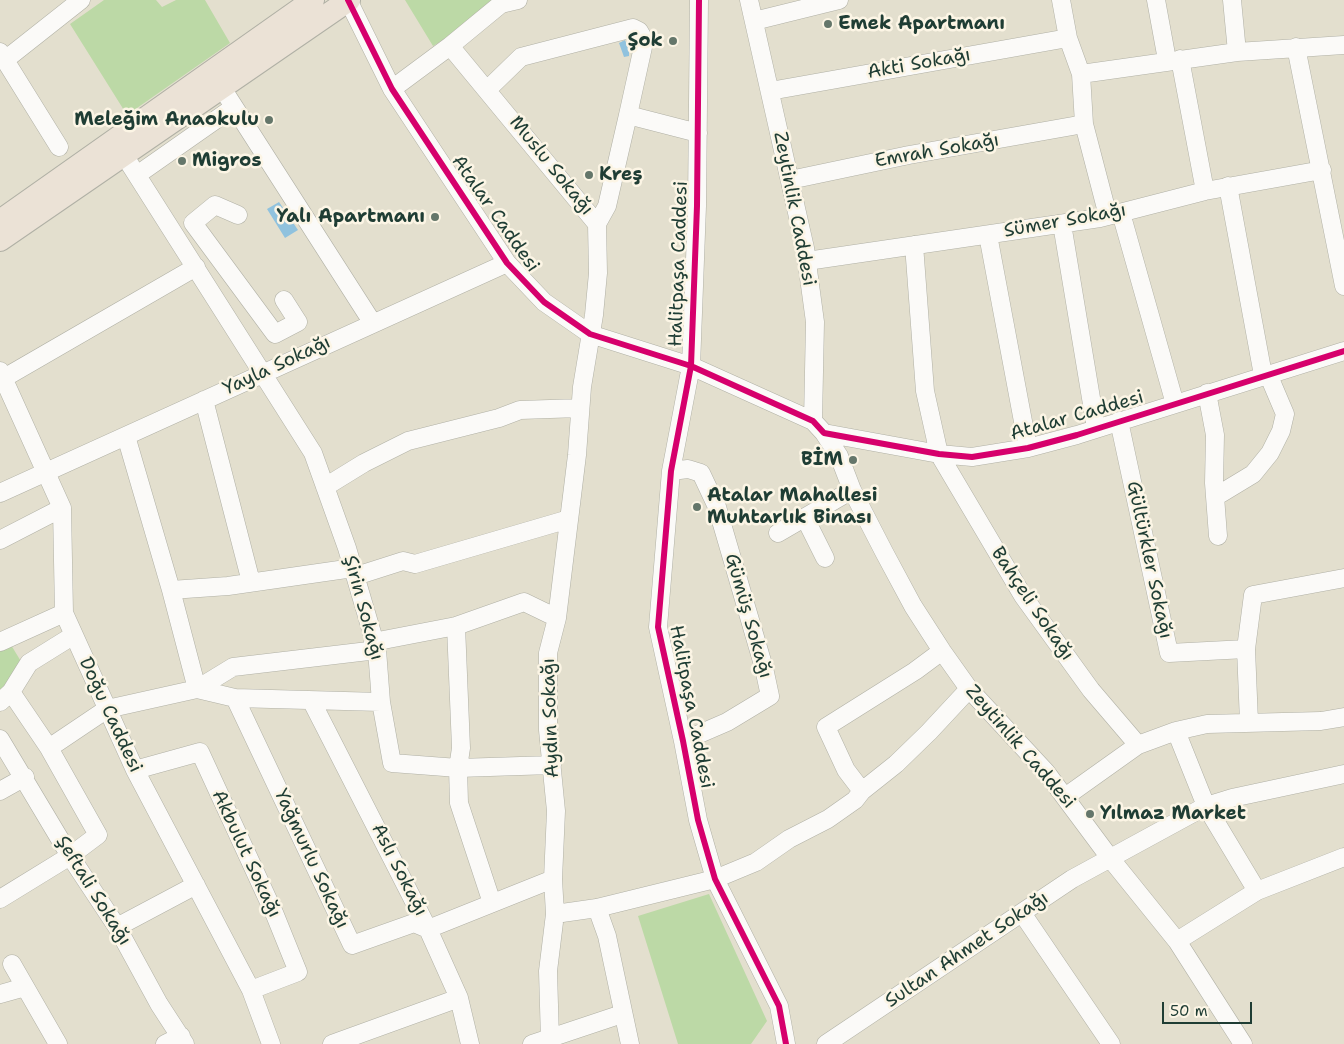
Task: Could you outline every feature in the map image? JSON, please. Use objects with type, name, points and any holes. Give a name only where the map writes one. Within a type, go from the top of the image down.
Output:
[{"type":"main road","points":[[0,221],[313,0]]},
{"type":"main road","points":[[0,240],[348,0]]},
{"type":"street","points":[[59,147],[2,56],[81,0]]},
{"type":"street","name":"Atalar Caddesi","points":[[348,0],[392,90],[507,263],[544,302],[590,334],[691,366],[818,427],[939,454],[972,457],[1028,448],[1077,435],[1344,351]]},
{"type":"street","points":[[392,90],[501,4],[518,0]]},
{"type":"street","name":"Halitpaşa Caddesi","points":[[699,0],[698,133],[691,366],[671,471],[658,628],[698,820],[715,878],[779,1006],[786,1044]]},
{"type":"street","name":"Zeytinlik Caddesi","points":[[749,0],[807,261],[815,322],[818,427],[839,456],[852,490],[912,606],[968,689],[1046,772],[1065,796],[1110,858],[1177,941],[1243,1044]]},
{"type":"street","points":[[754,21],[839,0]]},
{"type":"street","points":[[1061,0],[1068,38],[1081,74],[1084,124],[1176,404]]},
{"type":"street","points":[[1156,0],[1206,191]]},
{"type":"street","points":[[1232,0],[1238,52]]},
{"type":"street","name":"Muslu Sokağı","points":[[450,46],[488,89],[598,224],[607,206],[643,48],[643,38],[639,31],[633,28],[521,57],[488,89]]},
{"type":"street","name":"Akti Sokağı","points":[[770,91],[1068,38]]},
{"type":"street","points":[[1081,74],[1238,52],[1344,45]]},
{"type":"street","points":[[1296,47],[1344,286]]},
{"type":"street","points":[[222,88],[372,322]]},
{"type":"street","points":[[137,175],[234,107]]},
{"type":"street","points":[[628,116],[698,133]]},
{"type":"street","name":"Emrah Sokağı","points":[[790,180],[909,155],[1084,124]]},
{"type":"street","name":"Şirin Sokağı","points":[[124,155],[313,453],[354,572],[375,646],[381,702],[392,763],[458,768],[552,765]]},
{"type":"street","name":"Sümer Sokağı","points":[[807,261],[1062,224],[1114,214],[1228,186],[1322,170]]},
{"type":"street","points":[[1215,497],[1254,474],[1270,452],[1281,431],[1286,414],[1265,375],[1228,186]]},
{"type":"street","points":[[238,215],[215,205],[193,223],[250,304],[275,334],[298,322],[284,300]]},
{"type":"street","name":"Aydın Sokağı","points":[[551,1042],[548,970],[555,914],[553,879],[556,811],[548,730],[548,653],[557,618],[577,455],[580,408],[598,273],[598,224]]},
{"type":"street","points":[[1062,224],[1096,428]]},
{"type":"street","points":[[988,235],[1028,448]]},
{"type":"street","name":"Bahçeli Sokağı","points":[[914,245],[925,391],[939,454],[1023,596],[1091,690],[1138,745]]},
{"type":"street","name":"Yayla Sokağı","points":[[0,493],[372,322],[507,263]]},
{"type":"street","points":[[2,375],[196,267]]},
{"type":"street","points":[[229,318],[238,306],[250,304]]},
{"type":"street","name":"Doğu Caddesi","points":[[2,375],[62,508],[64,613],[135,770],[251,990],[271,1044]]},
{"type":"street","points":[[1207,393],[1215,436],[1215,497],[1218,536]]},
{"type":"street","points":[[204,400],[251,582]]},
{"type":"street","points":[[325,487],[364,463],[408,441],[499,418],[520,410],[580,408]]},
{"type":"street","name":"Gültürkler Sokağı","points":[[1119,421],[1169,653],[1246,649]]},
{"type":"street","points":[[126,436],[171,590],[197,689]]},
{"type":"street","name":"Gümüş Sokağı","points":[[671,471],[688,469],[701,473],[717,507],[764,668],[770,696],[727,722],[683,741]]},
{"type":"street","points":[[778,533],[852,490]]},
{"type":"street","points":[[0,540],[62,508]]},
{"type":"street","points":[[805,518],[825,558]]},
{"type":"street","points":[[171,590],[228,586],[354,572],[402,561],[415,564],[569,519]]},
{"type":"street","points":[[1249,722],[1246,649],[1253,595],[1344,578]]},
{"type":"street","points":[[49,748],[107,709],[197,689],[233,667],[375,646],[456,626],[524,602],[557,618]]},
{"type":"street","points":[[29,663],[7,639],[64,613]]},
{"type":"street","points":[[456,626],[461,748],[458,768],[459,803],[492,903]]},
{"type":"street","points":[[0,899],[70,856],[98,835],[49,748],[6,697],[29,663],[74,635]]},
{"type":"street","points":[[862,791],[846,770],[826,728],[915,671],[942,651]]},
{"type":"street","points":[[197,689],[235,698],[312,702],[381,702]]},
{"type":"street","points":[[555,914],[597,908],[715,878],[756,862],[789,838],[828,819],[855,800],[862,791],[929,732],[968,689]]},
{"type":"street","name":"Yağmurlu Sokağı","points":[[235,698],[352,945],[414,922],[428,929]]},
{"type":"street","name":"Aslı Sokağı","points":[[312,702],[428,929],[459,998],[470,1044]]},
{"type":"street","points":[[1065,796],[1138,745],[1176,731],[1208,724],[1321,721],[1344,717]]},
{"type":"street","points":[[1176,731],[1206,806],[1257,891]]},
{"type":"street","name":"Şeftali Sokağı","points":[[0,739],[25,777],[70,856],[117,927],[159,1004],[183,1040]]},
{"type":"street","name":"Akbulut Sokağı","points":[[135,770],[200,752],[275,915],[298,972],[251,990]]},
{"type":"street","name":"Sultan Ahmet Sokağı","points":[[826,1044],[1072,879],[1206,806],[1232,798],[1344,774]]},
{"type":"street","points":[[0,791],[25,777]]},
{"type":"street","points":[[1177,941],[1257,891],[1344,857]]},
{"type":"street","points":[[428,929],[553,879]]},
{"type":"street","points":[[117,927],[196,885]]},
{"type":"street","points":[[597,908],[607,936],[622,1014],[630,1044]]},
{"type":"street","points":[[1022,913],[1111,1044]]},
{"type":"street","points":[[12,964],[58,1044]]},
{"type":"street","points":[[0,994],[25,987]]},
{"type":"street","points":[[332,1044],[459,998]]},
{"type":"street","points":[[532,1044],[551,1042],[622,1014]]},
{"type":"street","points":[[165,1044],[183,1040]]},
{"type":"green space","points":[[104,0],[156,0],[162,7],[176,0],[205,0],[230,43],[127,115],[70,24]]},
{"type":"green space","points":[[405,0],[502,0],[504,4],[433,46]]},
{"type":"green space","points":[[11,645],[22,663],[0,694],[0,649]]},
{"type":"green space","points":[[709,894],[767,1021],[751,1044],[678,1044],[638,916]]},
{"type":"water","points":[[625,40],[629,56],[624,57],[619,43]]},
{"type":"water","points":[[279,202],[298,230],[285,238],[267,209]]},
{"type":"cycle path","points":[[348,0],[392,89],[507,263],[544,302],[590,334],[691,366],[813,421],[824,433],[939,454],[972,457],[1028,448],[1077,435],[1344,351]]},
{"type":"cycle path","points":[[699,0],[697,206],[691,366],[671,471],[658,627],[698,820],[715,879],[779,1006],[786,1044]]},
{"type":"place","name":"Emek Apartmanı","points":[[828,24]]},
{"type":"place","name":"Şok","points":[[673,41]]},
{"type":"place","name":"Meleğim Anaokulu","points":[[269,120]]},
{"type":"place","name":"Migros","points":[[182,161]]},
{"type":"place","name":"Kreş","points":[[589,175]]},
{"type":"place","name":"Yalı Apartmanı","points":[[435,217]]},
{"type":"place","name":"BİM","points":[[853,460]]},
{"type":"place","name":"Atalar Mahallesi Muhtarlık Binası","points":[[697,507]]},
{"type":"place","name":"Yılmaz Market","points":[[1090,814]]}]
